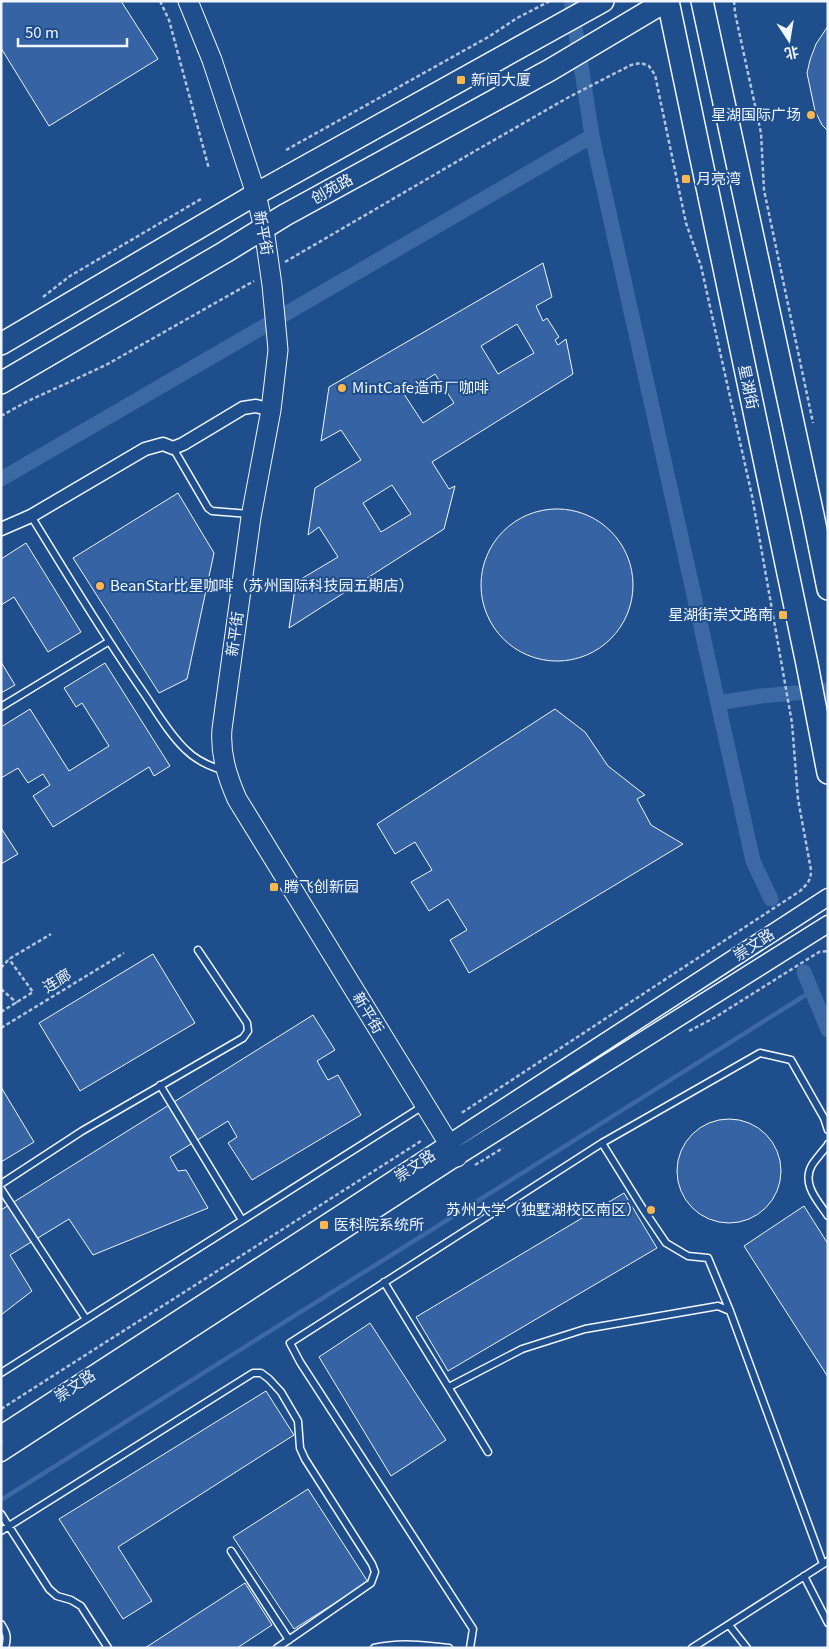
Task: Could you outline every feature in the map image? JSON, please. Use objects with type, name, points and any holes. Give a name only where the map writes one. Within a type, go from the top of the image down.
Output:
[{"type":"main road","name":"新平街","points":[[188,1],[212,60],[256,194],[264,229],[271,278],[278,350],[271,410],[252,514],[222,730],[221,745],[226,771],[237,798],[453,1151]]},
{"type":"main road","name":"创苑路","points":[[1,383],[285,215],[550,70],[667,1]]},
{"type":"main road","name":"星湖街","points":[[667,1],[807,664],[828,773]]},
{"type":"main road","points":[[702,1],[828,589]]},
{"type":"main road","points":[[1,344],[256,194],[601,2]]},
{"type":"street","points":[[1,529],[30,516],[145,449],[163,444],[173,448],[183,444],[243,408],[256,406],[271,410]]},
{"type":"street","name":"崇文路","points":[[1,1452],[453,1151],[740,954],[828,898]]},
{"type":"street","name":"崇文路","points":[[1,1434],[453,1151],[749,974],[828,924]]},
{"type":"lane","points":[[173,448],[208,508],[252,514]]},
{"type":"lane","points":[[30,516],[108,642],[172,733],[186,751],[212,767],[226,771]]},
{"type":"lane","points":[[1,707],[108,642]]},
{"type":"lane","points":[[1,1184],[82,1131],[232,1045],[248,1031],[246,1023],[198,950]]},
{"type":"lane","points":[[470,1648],[473,1629],[300,1362],[290,1343],[602,1143],[760,1053],[791,1060],[824,1118],[828,1130]]},
{"type":"lane","points":[[160,1085],[242,1220]]},
{"type":"lane","points":[[1,1373],[424,1105]]},
{"type":"lane","points":[[602,1143],[666,1243],[688,1256],[708,1258],[730,1311],[825,1563],[692,1648]]},
{"type":"lane","points":[[828,1144],[811,1166],[807,1179],[812,1192],[828,1216]]},
{"type":"lane","points":[[1,1189],[86,1319]]},
{"type":"lane","points":[[384,1282],[488,1452]]},
{"type":"lane","points":[[449,1387],[522,1349],[585,1330],[718,1306],[730,1311]]},
{"type":"lane","points":[[1,1531],[253,1373],[262,1373],[281,1392],[290,1406],[298,1421],[300,1448],[305,1458],[372,1564],[375,1572],[371,1583],[277,1648]]},
{"type":"lane","points":[[1,1514],[49,1589],[57,1596],[71,1600],[81,1606],[108,1648]]},
{"type":"lane","points":[[231,1551],[289,1640]]},
{"type":"lane","points":[[804,1576],[828,1623]]},
{"type":"lane","points":[[1,1624],[6,1630],[8,1638],[4,1648]]},
{"type":"lane","points":[[729,1625],[747,1648]]},
{"type":"lane","points":[[374,1648],[387,1645],[422,1645],[449,1648]]},
{"type":"path","points":[[160,1],[169,20],[209,169]]},
{"type":"path","points":[[286,150],[550,1]]},
{"type":"path","points":[[734,1],[761,132],[764,190],[813,424]]},
{"type":"path","points":[[1,416],[26,402],[106,365],[271,278],[323,239],[569,97],[632,65],[641,63],[649,66],[654,75],[686,223],[701,266],[752,496],[792,723],[798,799],[812,870],[810,882],[791,897],[460,1114]]},
{"type":"path","points":[[42,298],[70,276],[201,200]]},
{"type":"path","points":[[1,968],[9,959],[51,934]]},
{"type":"path","name":"连廊","points":[[1,1028],[124,952]]},
{"type":"path","points":[[1,1012],[33,992],[9,959]]},
{"type":"path","points":[[1,989],[18,1003]]},
{"type":"path","points":[[1,1408],[421,1141]]},
{"type":"building","points":[[1,1],[121,1],[158,59],[49,126],[1,48]]},
{"type":"building","points":[[828,26],[828,131],[822,125],[815,111],[807,73],[816,44]]},
{"type":"building","points":[[543,263],[552,297],[536,306],[543,321],[547,318],[559,337],[555,340],[558,345],[566,339],[573,374],[432,462],[449,489],[455,486],[444,529],[289,628],[296,582],[338,557],[319,527],[308,535],[315,488],[361,460],[341,430],[321,441],[329,387]],"holes":[[[517,324],[534,353],[498,374],[481,346]],[[435,374],[454,403],[423,423],[404,394]],[[392,485],[411,514],[381,532],[363,503]]]},
{"type":"building","points":[[178,493],[214,553],[187,679],[159,693],[73,558]]},
{"type":"building","points":[[557,509],[586,515],[611,531],[627,556],[633,585],[627,614],[611,639],[586,655],[557,661],[528,655],[503,639],[487,614],[481,585],[487,556],[503,531],[528,515]]},
{"type":"building","points":[[26,543],[81,632],[48,652],[14,597],[1,605],[1,559]]},
{"type":"building","points":[[1,662],[15,685],[1,693]]},
{"type":"building","points":[[105,663],[170,766],[154,776],[149,767],[53,827],[33,796],[50,785],[43,774],[28,783],[18,768],[1,778],[1,727],[30,709],[69,771],[109,746],[82,703],[76,707],[64,688]]},
{"type":"building","points":[[555,709],[585,732],[608,766],[645,795],[637,799],[651,825],[683,844],[469,973],[450,940],[467,930],[448,899],[429,911],[411,882],[432,870],[415,842],[395,854],[377,824]]},
{"type":"building","points":[[1,828],[18,854],[1,864]]},
{"type":"building","points":[[153,954],[195,1023],[80,1091],[39,1023]]},
{"type":"building","points":[[313,1015],[335,1050],[317,1061],[328,1080],[338,1075],[361,1115],[252,1180],[228,1143],[237,1137],[228,1121],[170,1157],[178,1171],[186,1170],[208,1208],[93,1255],[69,1219],[10,1255],[32,1291],[1,1315],[1,1210]]},
{"type":"building","points":[[1,1087],[34,1142],[1,1162]]},
{"type":"building","points":[[729,1119],[749,1123],[758,1127],[766,1134],[773,1142],[777,1151],[781,1171],[777,1191],[773,1200],[766,1208],[758,1215],[749,1219],[729,1223],[709,1219],[700,1215],[692,1208],[685,1200],[681,1191],[677,1171],[681,1151],[685,1142],[692,1134],[700,1127],[709,1123]]},
{"type":"building","points":[[624,1193],[657,1248],[448,1371],[416,1317]]},
{"type":"building","points":[[804,1206],[828,1244],[828,1377],[744,1246]]},
{"type":"building","points":[[370,1323],[446,1440],[391,1476],[319,1357]]},
{"type":"building","points":[[266,1391],[294,1435],[118,1547],[152,1601],[123,1619],[59,1519]]},
{"type":"building","points":[[308,1489],[368,1582],[294,1629],[233,1537]]},
{"type":"building","points":[[245,1583],[272,1625],[237,1648],[145,1648]]},
{"type":"waterway","points":[[571,1],[592,136]]},
{"type":"waterway","points":[[1,479],[592,136],[753,861],[771,899]]},
{"type":"waterway","points":[[718,703],[761,696],[828,690]]},
{"type":"waterway","points":[[804,972],[828,1030]]},
{"type":"waterway","points":[[1,1500],[812,991]]},
{"type":"place","name":"新闻大厦","points":[[461,80]]},
{"type":"place","name":"星湖国际广场","points":[[811,115]]},
{"type":"place","name":"月亮湾","points":[[686,179]]},
{"type":"place","name":"MintCafe造币厂咖啡","points":[[342,388]]},
{"type":"place","name":"BeanStar比星咖啡（苏州国际科技园五期店）","points":[[100,586]]},
{"type":"place","name":"星湖街崇文路南","points":[[783,615]]},
{"type":"place","name":"腾飞创新园","points":[[274,887]]},
{"type":"place","name":"苏州大学（独墅湖校区南区）","points":[[651,1210]]},
{"type":"place","name":"医科院系统所","points":[[324,1225]]}]
